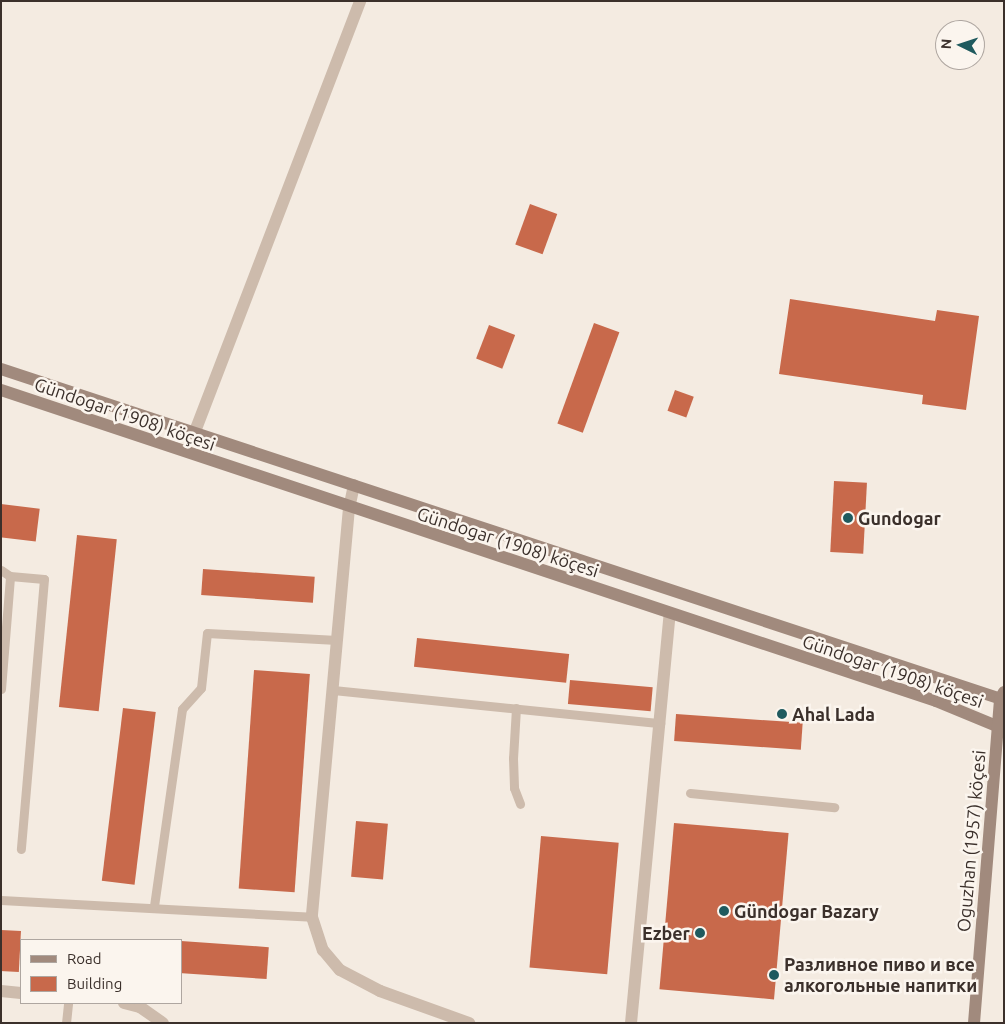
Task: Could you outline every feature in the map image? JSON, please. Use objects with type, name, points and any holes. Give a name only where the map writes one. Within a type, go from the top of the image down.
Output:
[{"type":"main road","name":"Gündogar (1908) köçesi","points":[[1,369],[194,434],[1002,697]]},
{"type":"main road","name":"Gündogar (1908) köçesi","points":[[1,390],[349,508],[936,701],[1001,729]]},
{"type":"main road","name":"Oguzhan (1957) köçesi","points":[[974,1023],[1001,729],[1002,697]]},
{"type":"street","points":[[194,434],[360,1]]},
{"type":"street","points":[[354,485],[349,508],[312,917],[323,950],[340,970],[380,991],[469,1023]]},
{"type":"street","points":[[631,1023],[670,614]]},
{"type":"street","points":[[1,991],[20,993]]},
{"type":"street","points":[[128,1004],[140,1007],[150,1018],[163,1023]]},
{"type":"lane","points":[[1,570],[10,576],[44,579],[21,849]]},
{"type":"lane","points":[[1,690],[10,576]]},
{"type":"lane","points":[[154,906],[182,709],[201,688],[207,633],[337,640]]},
{"type":"lane","points":[[333,690],[660,723]]},
{"type":"lane","points":[[516,708],[513,758],[514,788],[520,804]]},
{"type":"lane","points":[[690,793],[834,807]]},
{"type":"lane","points":[[1,900],[154,906],[312,917]]},
{"type":"lane","points":[[66,1023],[68,1004]]},
{"type":"building","points":[[530,204],[557,214],[543,254],[515,244]]},
{"type":"building","points":[[790,299],[935,321],[937,310],[979,316],[966,410],[922,404],[923,395],[779,374]]},
{"type":"building","points":[[594,323],[619,332],[583,433],[557,424]]},
{"type":"building","points":[[489,325],[515,335],[502,369],[476,359]]},
{"type":"building","points":[[675,390],[694,397],[686,418],[667,411]]},
{"type":"building","points":[[834,481],[867,483],[863,554],[830,552]]},
{"type":"building","points":[[1,504],[40,509],[36,542],[1,537]]},
{"type":"building","points":[[77,535],[117,539],[99,711],[59,707]]},
{"type":"building","points":[[203,569],[315,577],[313,603],[201,595]]},
{"type":"building","points":[[417,638],[569,654],[566,683],[414,667]]},
{"type":"building","points":[[254,670],[310,674],[295,892],[239,888]]},
{"type":"building","points":[[570,680],[653,687],[651,711],[568,704]]},
{"type":"building","points":[[123,708],[156,712],[135,885],[102,881]]},
{"type":"building","points":[[676,714],[803,723],[801,750],[674,741]]},
{"type":"building","points":[[356,821],[388,824],[383,880],[351,877]]},
{"type":"building","name":"Gündogar Bazary","points":[[674,823],[789,833],[774,999],[659,989]]},
{"type":"building","points":[[541,836],[619,843],[607,974],[529,967]]},
{"type":"building","points":[[1,930],[21,931],[19,972],[1,971]]},
{"type":"building","points":[[182,941],[269,947],[267,979],[182,973]]},
{"type":"place","name":"Gundogar","points":[[848,518]]},
{"type":"place","name":"Ahal Lada","points":[[782,714]]},
{"type":"place","name":"Gündogar Bazary","points":[[724,911]]},
{"type":"place","name":"Ezber","points":[[700,933]]},
{"type":"place","name":"Разливное пиво и все алкогольные напитки","points":[[774,975]]}]
